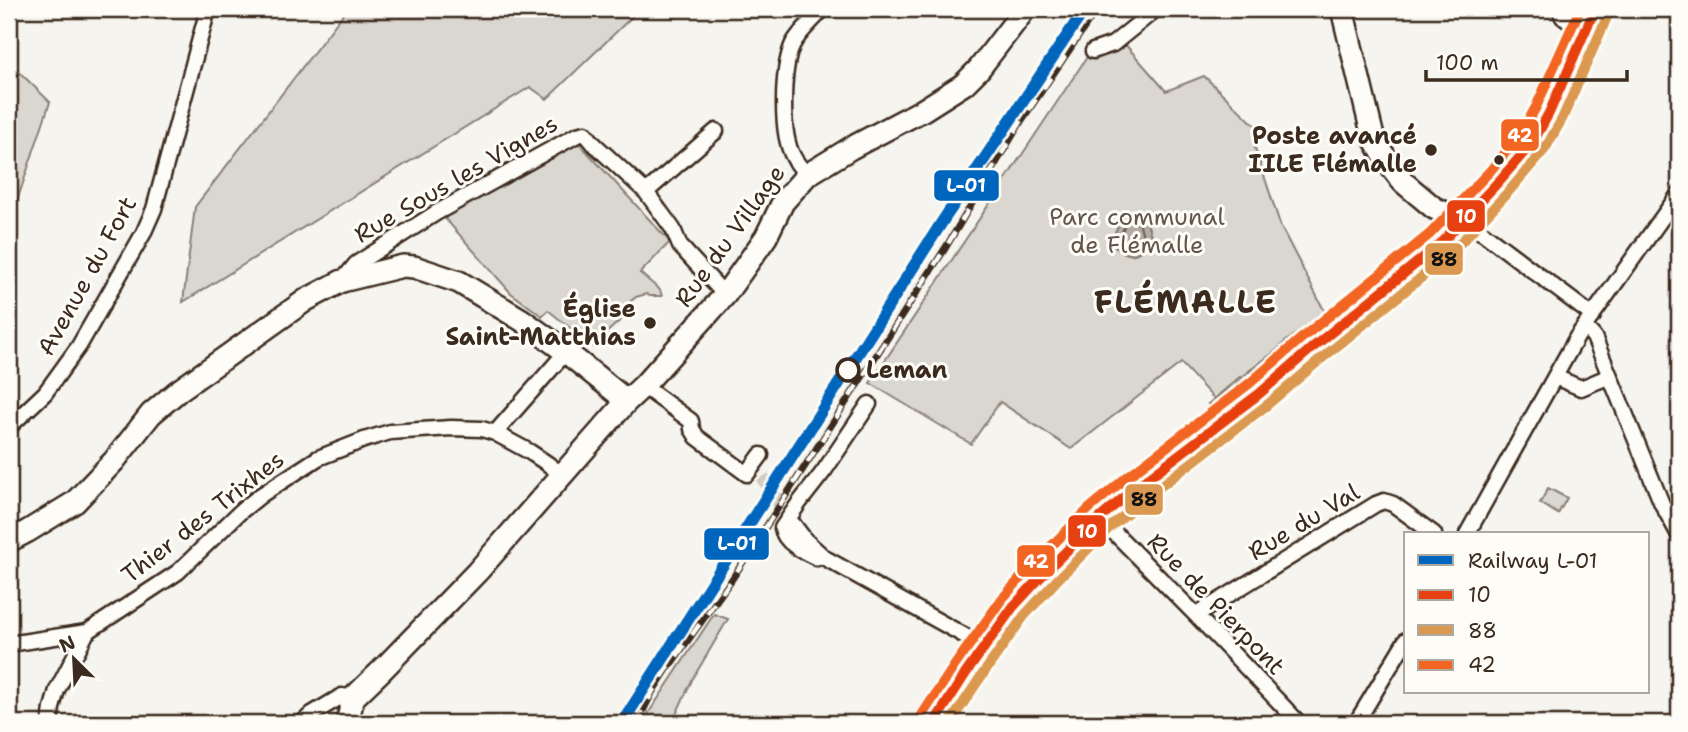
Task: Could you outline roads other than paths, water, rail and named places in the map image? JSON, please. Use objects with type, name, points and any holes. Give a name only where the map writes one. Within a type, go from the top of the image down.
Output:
[{"type":"street","name":"Avenue du Fort","points":[[9,427],[44,393],[79,346],[143,234],[154,209],[208,9]]},
{"type":"street","points":[[807,175],[793,157],[786,137],[785,88],[793,43],[823,9]]},
{"type":"street","name":"Rue du Village","points":[[353,698],[477,572],[626,401],[643,386],[725,295],[766,237],[783,202],[807,175],[964,84],[979,69],[1025,9]]},
{"type":"street","points":[[1093,51],[1113,44],[1156,9]]},
{"type":"street","points":[[1342,9],[1373,137],[1389,164],[1403,182],[1434,208],[1483,233],[1589,321],[1662,504],[1679,535]]},
{"type":"street","points":[[1559,9],[1563,18],[1584,33]]},
{"type":"street","points":[[934,723],[1026,592],[1100,518],[1135,488],[1259,394],[1440,244],[1500,180],[1533,142],[1549,113],[1595,9]]},
{"type":"street","points":[[716,131],[646,192],[673,229],[680,246],[725,295]]},
{"type":"street","name":"Rue Sous les Vignes","points":[[342,281],[356,264],[436,212],[577,135],[585,133],[646,192]]},
{"type":"street","points":[[1468,532],[1577,337],[1679,194]]},
{"type":"street","points":[[397,239],[403,265]]},
{"type":"street","points":[[9,541],[75,502],[114,461],[151,414],[178,391],[306,300],[342,281],[403,265],[459,282],[522,320],[626,401]]},
{"type":"street","points":[[495,433],[566,352]]},
{"type":"street","points":[[1555,377],[1581,388],[1610,376]]},
{"type":"street","points":[[643,386],[747,463]]},
{"type":"street","points":[[825,558],[817,558],[800,549],[787,538],[782,528],[869,404]]},
{"type":"street","points":[[691,421],[696,437],[747,474],[761,455]]},
{"type":"street","name":"Thier des Trixhes","points":[[50,723],[57,690],[87,632],[178,572],[240,512],[318,458],[390,432],[482,429],[495,433],[542,459],[562,475]]},
{"type":"street","name":"Rue du Val","points":[[1196,615],[1384,501],[1431,532]]},
{"type":"street","name":"Rue de Pierpont","points":[[1100,518],[1300,723]]},
{"type":"street","points":[[793,524],[805,540],[825,558],[985,647]]},
{"type":"street","points":[[9,644],[87,632]]},
{"type":"street","points":[[1356,723],[1404,643]]},
{"type":"street","points":[[302,723],[342,696],[353,698],[347,723]]},
{"type":"water","points":[[1124,214],[1134,214],[1146,220],[1152,238],[1143,249],[1134,254],[1124,253],[1113,244],[1113,235]]},
{"type":"water","points":[[1325,312],[1335,325],[1257,381],[1249,371]]},
{"type":"water","points":[[1241,376],[1248,387],[1215,412],[1208,404]]},
{"type":"tunnel","points":[[747,463],[761,475],[793,524]]},
{"type":"railway","points":[[637,723],[653,691],[732,579],[946,247],[1022,120],[1097,9]]},
{"type":"rail line","name":"L-01","points":[[622,723],[944,219],[1085,9]]},
{"type":"place","name":"Poste avancé IILE Flémalle","points":[[1431,150]]},
{"type":"place","name":"Église Saint-Matthias","points":[[650,323]]},
{"type":"place","name":"Leman","points":[[848,370]]},
{"type":"district","name":"FLÉMALLE","points":[[1186,301]]},
{"type":"park label","name":"Parc communal de Flémalle","points":[[1137,231]]}]
